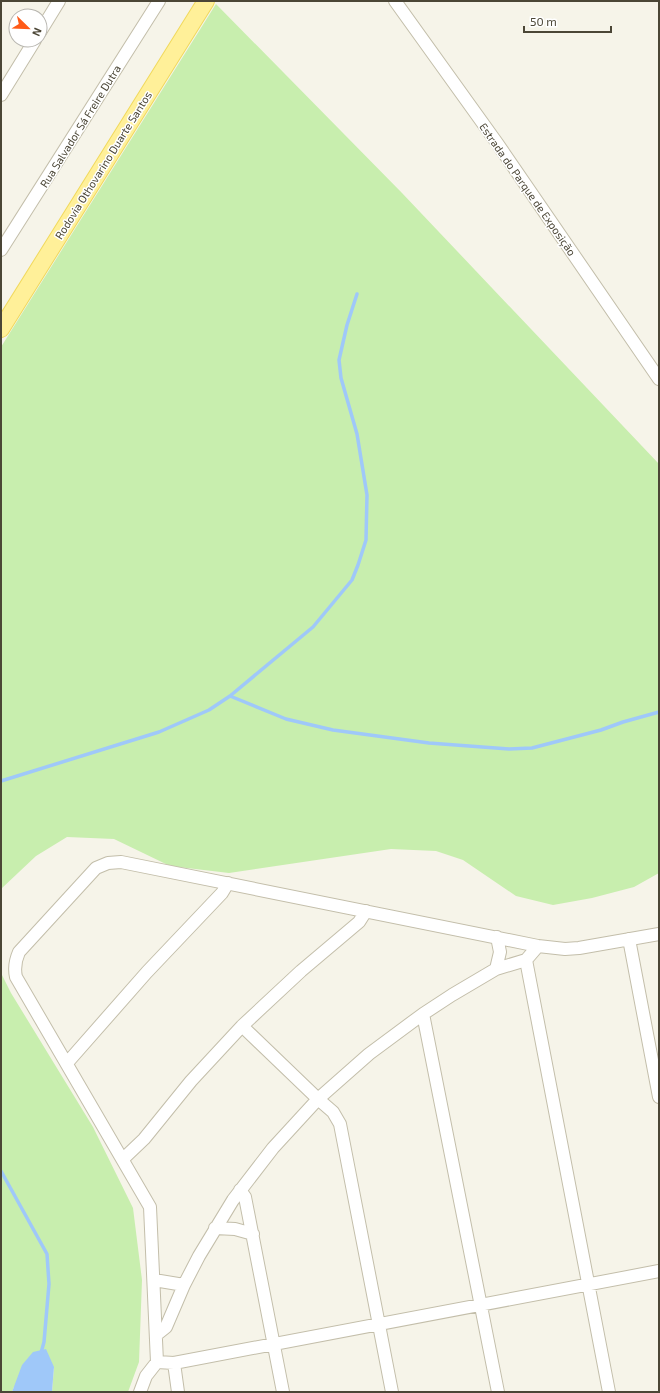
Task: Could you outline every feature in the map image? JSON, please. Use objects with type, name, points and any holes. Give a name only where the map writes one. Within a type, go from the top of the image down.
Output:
[{"type":"main road","name":"Rodovia Othovarino Duarte Santos","points":[[1,329],[206,1]]},
{"type":"street","points":[[48,19],[59,1]]},
{"type":"street","name":"Rua Salvador Sá Freire Dutra","points":[[1,250],[159,1]]},
{"type":"street","name":"Estrada do Parque de Exposição","points":[[395,1],[497,143],[659,378]]},
{"type":"street","points":[[1,95],[30,48]]},
{"type":"street","points":[[140,1392],[146,1376],[157,1362],[150,1207],[16,977],[15,965],[19,952],[96,868],[108,863],[121,862],[538,946],[572,948],[659,934]]},
{"type":"street","points":[[66,1063],[147,972],[222,893],[228,883]]},
{"type":"street","points":[[123,1160],[144,1139],[191,1081],[242,1026],[301,971],[359,922],[366,911]]},
{"type":"street","points":[[496,969],[500,952],[497,938]]},
{"type":"street","points":[[629,939],[659,1097]]},
{"type":"street","points":[[156,1335],[166,1327],[184,1285],[215,1228],[240,1190],[273,1148],[318,1099],[369,1054],[423,1014],[496,969],[526,960],[538,946]]},
{"type":"street","points":[[526,960],[608,1392]]},
{"type":"street","points":[[423,1014],[498,1392]]},
{"type":"street","points":[[242,1026],[333,1112],[340,1124],[392,1392]]},
{"type":"street","points":[[240,1190],[245,1197],[253,1234],[283,1392]]},
{"type":"street","points":[[215,1228],[235,1229],[253,1234]]},
{"type":"street","points":[[157,1362],[174,1363],[659,1271]]},
{"type":"street","points":[[154,1280],[184,1285]]},
{"type":"street","points":[[174,1363],[178,1392]]},
{"type":"green space","points":[[216,4],[402,193],[659,464],[659,873],[634,887],[592,898],[553,905],[516,896],[463,860],[436,851],[391,849],[229,873],[170,866],[114,839],[67,837],[36,856],[1,889],[1,347]]},
{"type":"green space","points":[[1,973],[11,993],[93,1127],[133,1208],[142,1280],[139,1362],[128,1392],[52,1392],[54,1367],[14,1387],[12,1392],[1,1392]]},
{"type":"water","points":[[46,1349],[54,1367],[52,1392],[12,1392],[22,1365],[33,1352]]},
{"type":"waterway","points":[[1,781],[159,732],[209,710],[230,696],[313,627],[352,580],[366,540],[367,495],[357,434],[341,378],[339,360],[347,325],[357,294]]},
{"type":"waterway","points":[[230,696],[286,719],[333,730],[429,743],[509,749],[532,748],[601,730],[659,712]]},
{"type":"waterway","points":[[1,1171],[47,1254],[49,1284],[44,1342],[41,1353]]}]
